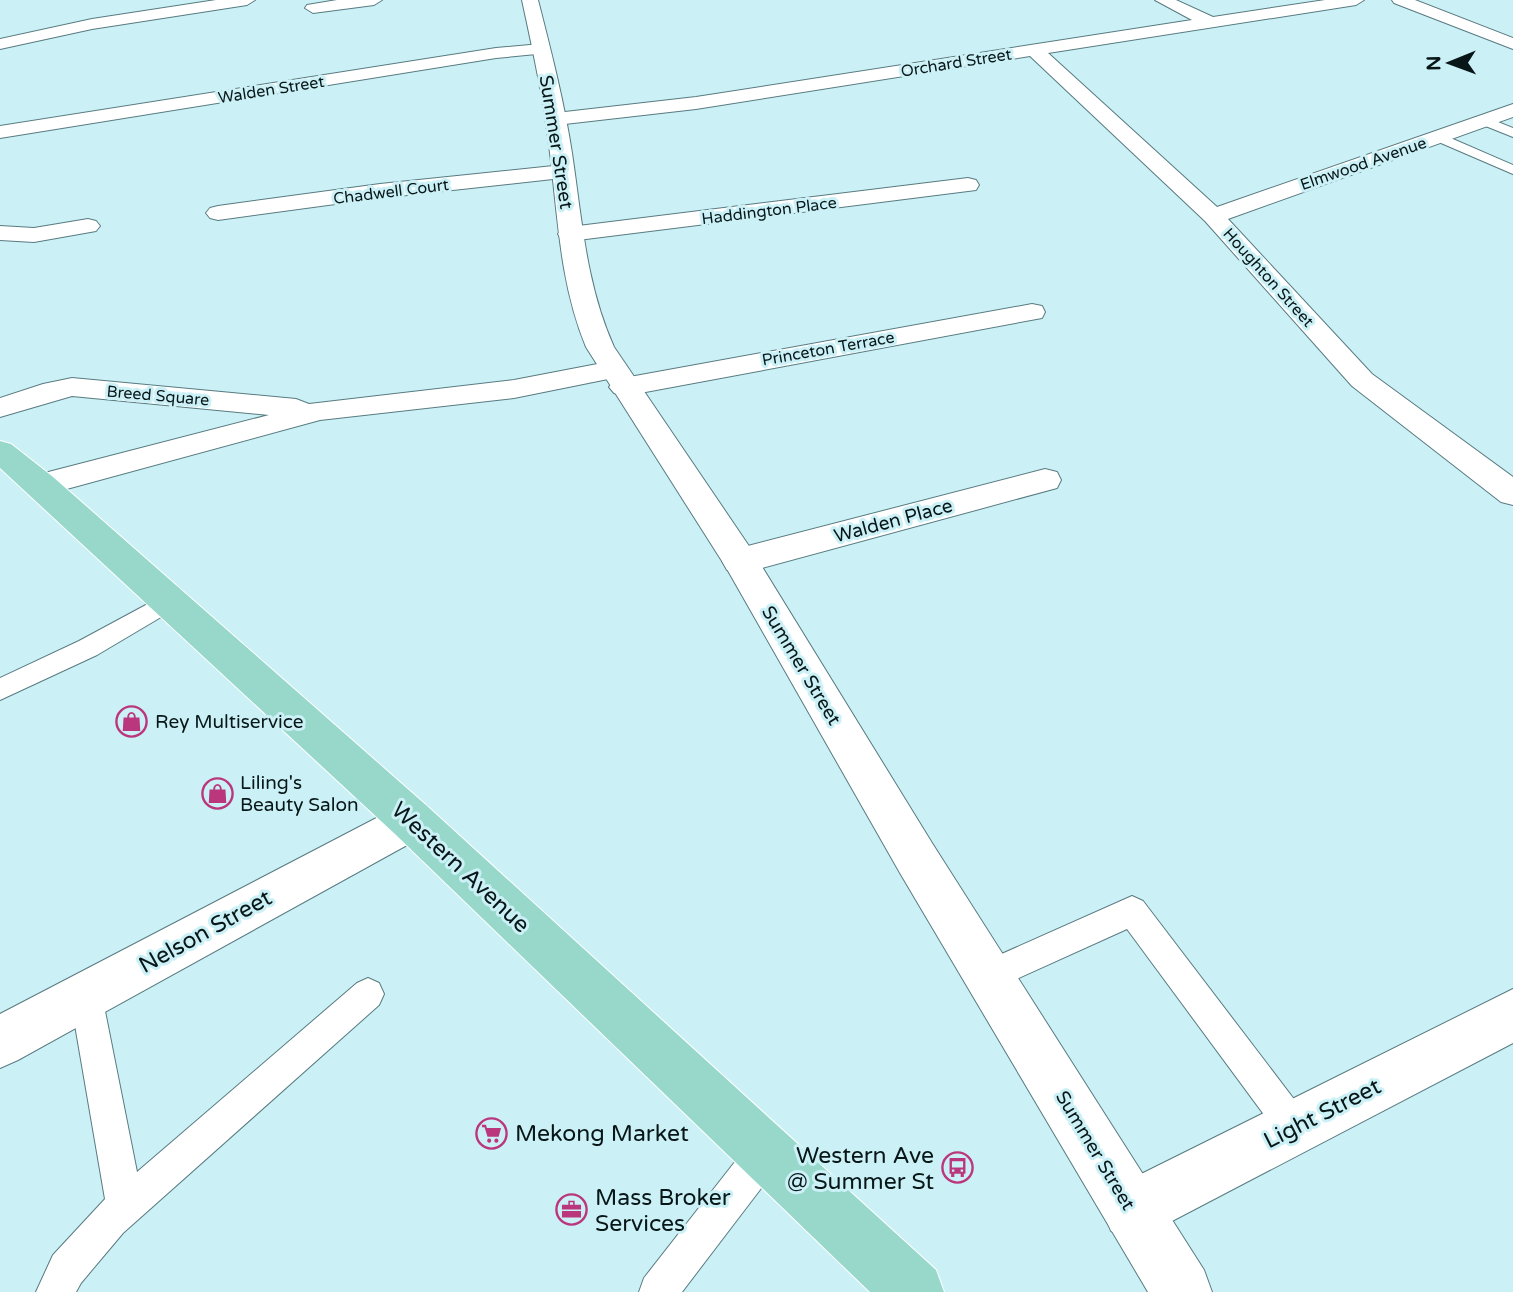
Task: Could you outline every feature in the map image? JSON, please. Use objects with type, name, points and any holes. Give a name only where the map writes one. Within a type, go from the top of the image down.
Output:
[{"type":"main road","name":"Western Avenue","points":[[0,452],[41,485],[411,820],[914,1292]]},
{"type":"street","points":[[0,44],[66,23],[247,0]]},
{"type":"street","points":[[313,8],[374,0]]},
{"type":"street","name":"Summer Street","points":[[530,0],[556,119],[577,283],[588,324],[619,378],[740,561],[916,858],[1182,1292]]},
{"type":"street","points":[[1163,0],[1211,23]]},
{"type":"street","name":"Orchard Street","points":[[556,119],[696,103],[1356,0]]},
{"type":"street","points":[[1400,0],[1513,44]]},
{"type":"street","name":"Walden Street","points":[[0,132],[541,48]]},
{"type":"street","name":"Houghton Street","points":[[1034,50],[1213,216],[1363,380],[1513,494]]},
{"type":"street","name":"Elmwood Avenue","points":[[1213,216],[1513,110]]},
{"type":"street","name":"Chadwell Court","points":[[218,213],[380,191],[563,172]]},
{"type":"street","name":"Haddington Place","points":[[570,234],[968,185]]},
{"type":"street","points":[[0,233],[34,235],[88,226]]},
{"type":"street","name":"Princeton Terrace","points":[[619,378],[1032,312]]},
{"type":"street","name":"Breed Square","points":[[41,485],[319,411],[619,378]]},
{"type":"street","name":"Breed Square","points":[[0,408],[53,390],[72,387],[319,411]]},
{"type":"street","name":"Walden Place","points":[[740,561],[1045,480]]},
{"type":"street","name":"Nelson Street","points":[[0,1042],[411,820]]},
{"type":"street","name":"Light Street","points":[[1132,1210],[1513,1015]]},
{"type":"lane","points":[[1483,120],[1513,133]]},
{"type":"lane","points":[[1439,137],[1513,170]]},
{"type":"lane","points":[[1,688],[88,648],[170,601]]},
{"type":"lane","points":[[990,975],[1132,911],[1294,1127]]},
{"type":"lane","points":[[55,1292],[67,1269],[88,1242],[125,1206],[368,994]]},
{"type":"lane","points":[[86,996],[125,1206]]},
{"type":"lane","points":[[658,1292],[765,1153]]},
{"type":"place","name":"Rey Multiservice","points":[[132,721]]},
{"type":"place","name":"Liling's Beauty Salon","points":[[217,793]]},
{"type":"place","name":"Mekong Market","points":[[492,1133]]},
{"type":"place","name":"Western Ave @ Summer St","points":[[957,1168]]},
{"type":"place","name":"Mass Broker Services","points":[[572,1210]]}]
